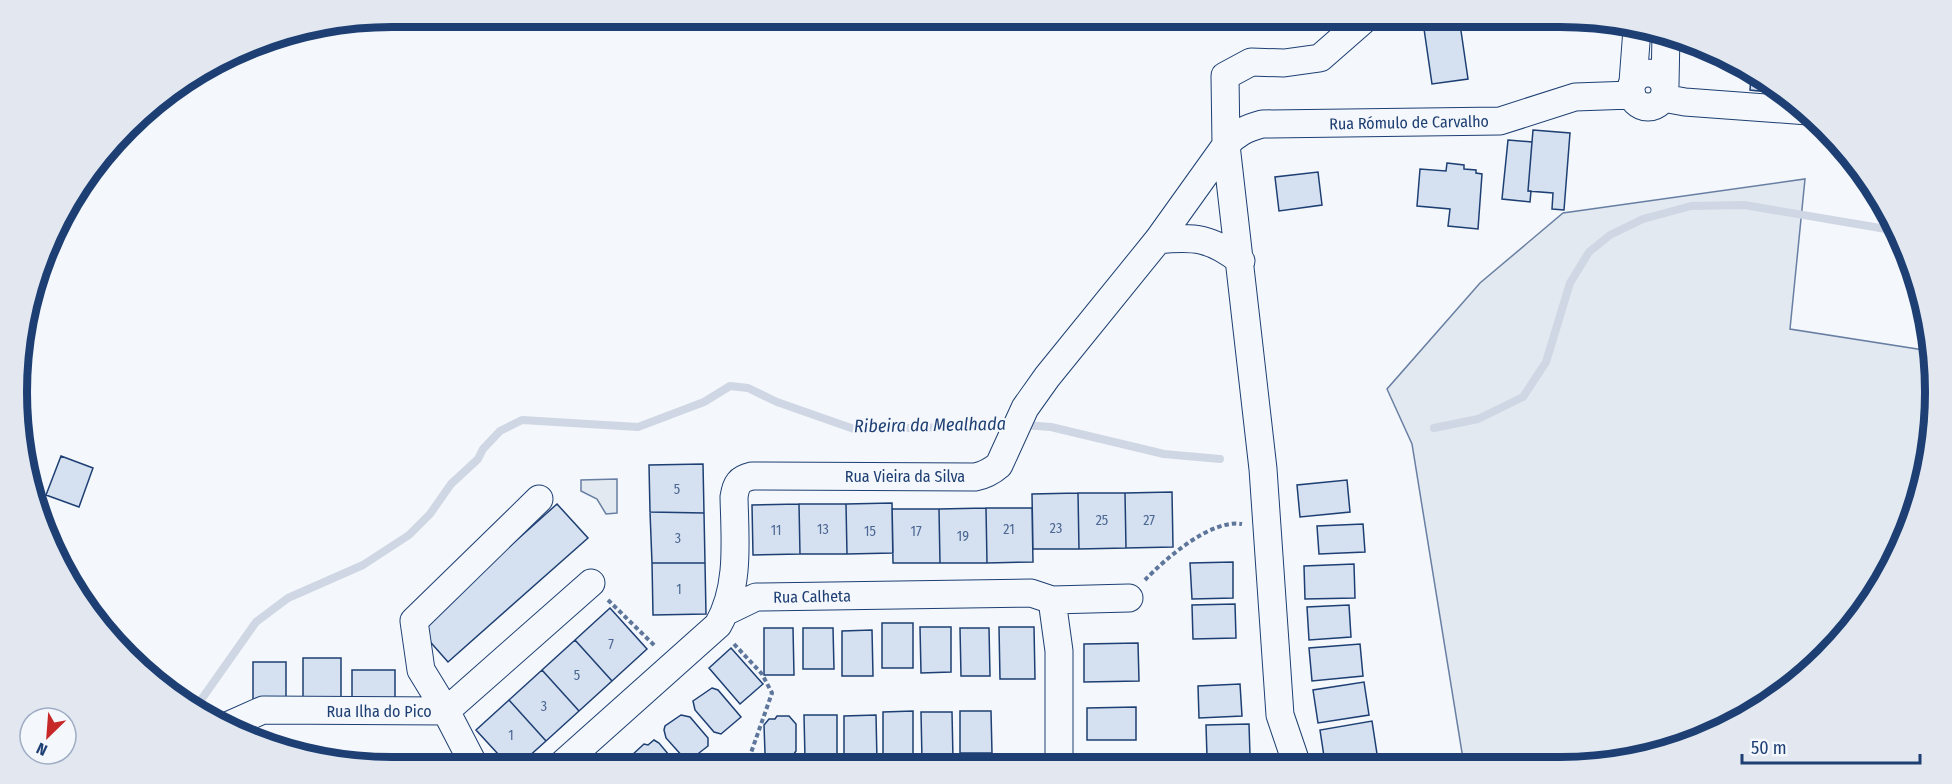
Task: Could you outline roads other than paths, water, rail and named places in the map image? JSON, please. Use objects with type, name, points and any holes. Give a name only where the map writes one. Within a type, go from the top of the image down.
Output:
[{"type":"street","points":[[1294,757],[1280,715],[1263,469],[1226,145],[1225,76],[1251,62],[1284,63],[1320,58],[1355,27]]},
{"type":"street","points":[[1632,89],[1636,35]]},
{"type":"street","points":[[1666,43],[1664,92],[1685,102],[1791,110]]},
{"type":"street","name":"Rua Rómulo de Carvalho","points":[[1226,145],[1232,137],[1245,129],[1262,124],[1500,121],[1575,97],[1632,89],[1641,74],[1652,74],[1662,80],[1664,92]]},
{"type":"street","name":"Rua Vieira da Silva","points":[[722,619],[734,583],[734,497],[735,486],[741,479],[752,476],[975,477],[993,470],[999,465],[1025,408],[1047,377],[1158,240],[1226,145]]},
{"type":"street","points":[[1158,240],[1200,239],[1222,246],[1241,261]]},
{"type":"street","points":[[470,757],[422,670],[414,621],[539,499]]},
{"type":"street","name":"Rua Ilha do Pico","points":[[237,722],[263,710],[446,711],[591,583]]},
{"type":"street","name":"Rua Calheta","points":[[570,757],[722,619],[756,597],[1031,593],[1052,600],[1129,598]]},
{"type":"street","points":[[1052,600],[1059,651],[1059,757]]},
{"type":"waterway","name":"Ribeira da Mealhada","points":[[1434,428],[1478,419],[1523,397],[1546,362],[1570,283],[1589,252],[1610,235],[1643,219],[1691,206],[1744,205],[1886,229]]},
{"type":"waterway","name":"Ribeira da Mealhada","points":[[200,702],[256,622],[288,598],[363,565],[409,535],[430,514],[451,484],[478,459],[483,449],[500,431],[522,420],[638,427],[704,402],[730,386],[748,388],[777,402],[854,429],[1012,424]]},
{"type":"waterway","name":"Ribeira da Mealhada","points":[[1024,425],[1051,427],[1164,454],[1220,459]]}]
